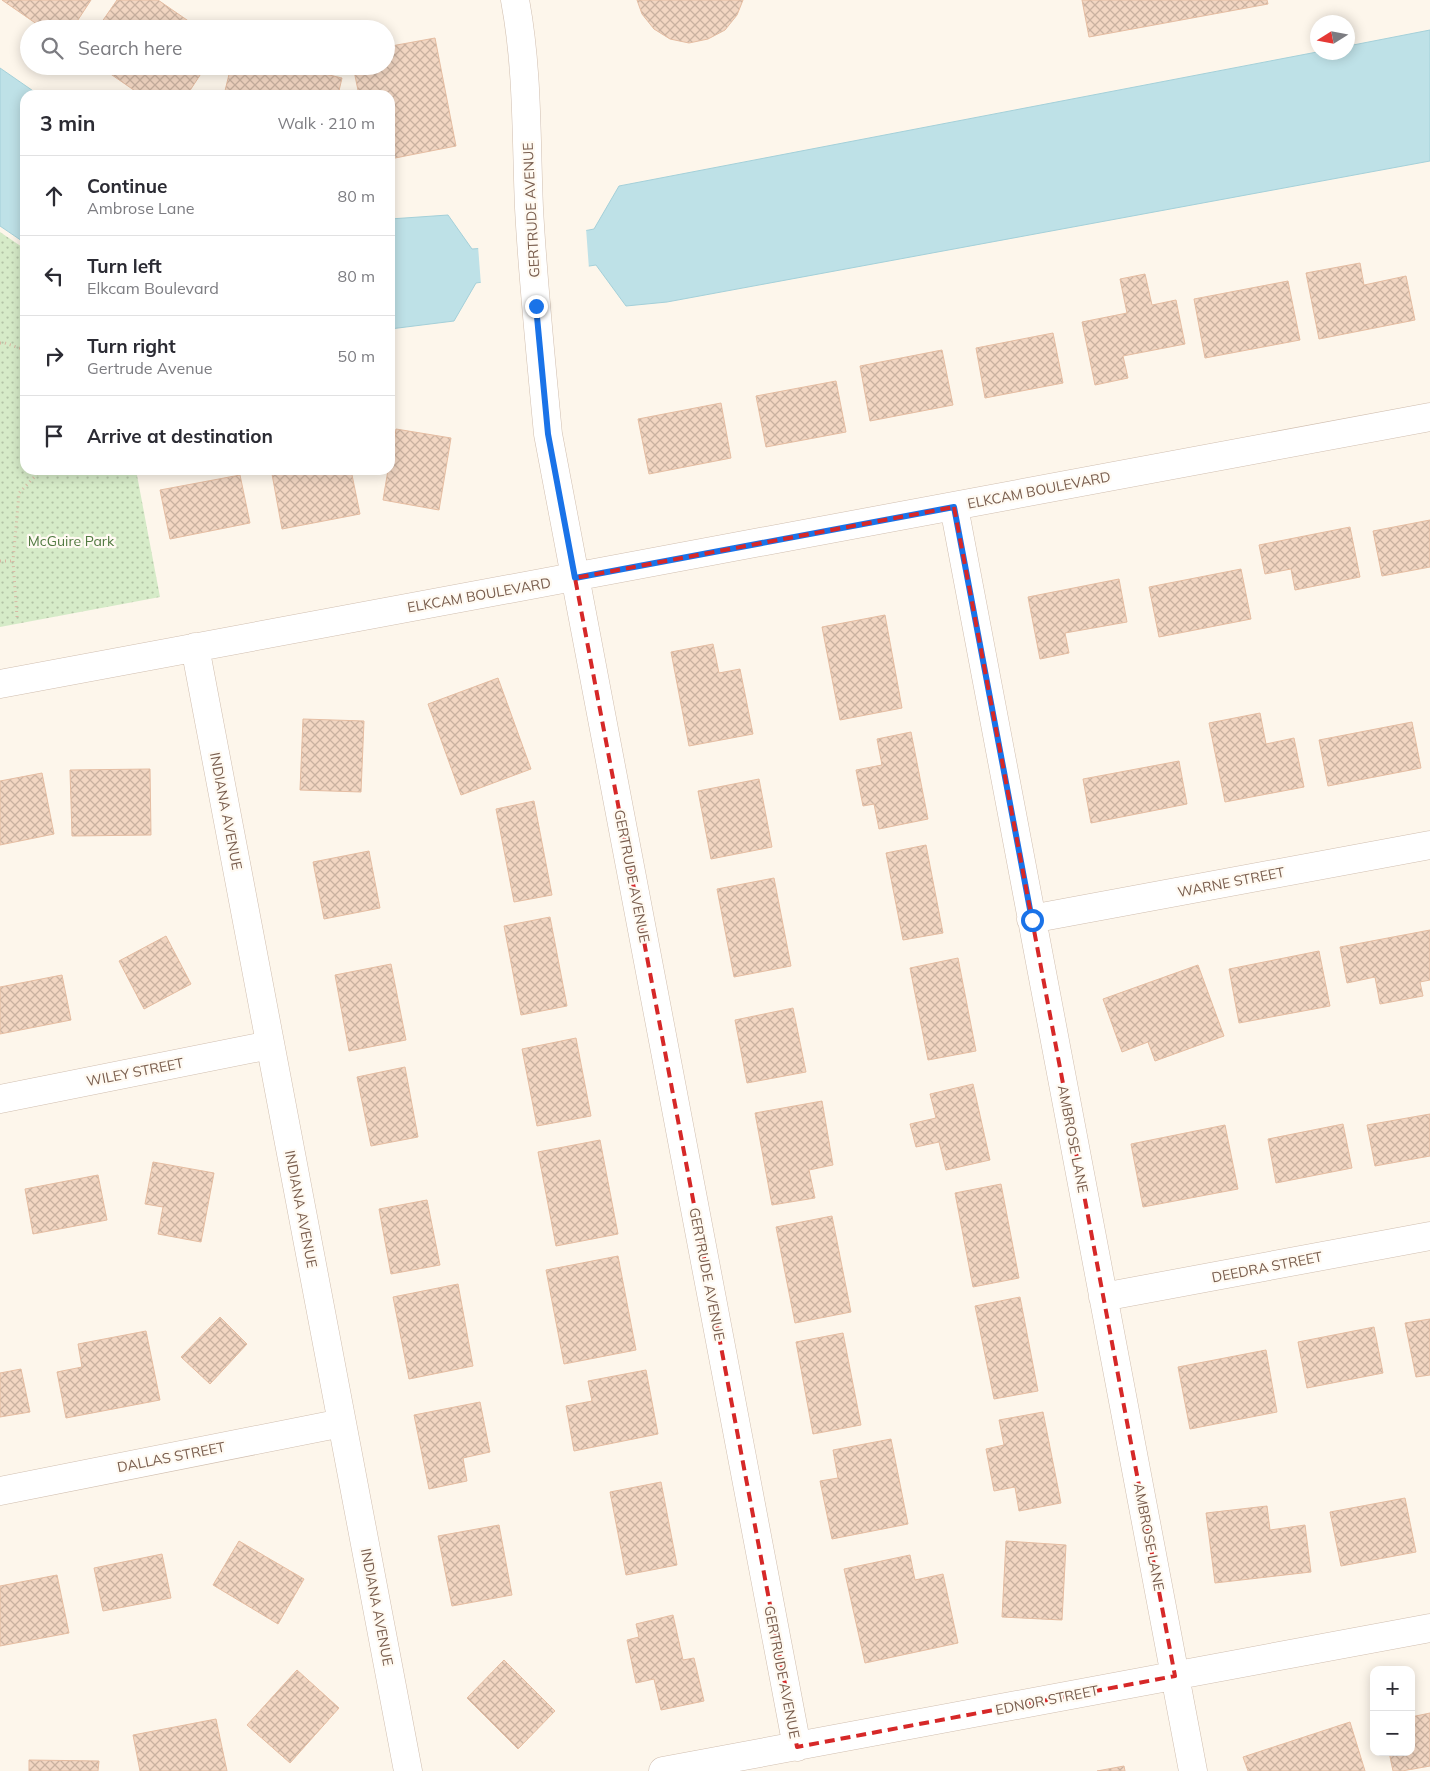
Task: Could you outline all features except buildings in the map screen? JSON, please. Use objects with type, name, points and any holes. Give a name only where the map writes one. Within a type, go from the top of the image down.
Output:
[{"type":"street","name":"GERTRUDE AVENUE","points":[[515,0],[524,66],[529,208],[548,434],[797,1747]]},
{"type":"street","name":"ELKCAM BOULEVARD","points":[[0,684],[1430,417]]},
{"type":"street","name":"AMBROSE LANE","points":[[954,507],[1193,1771]]},
{"type":"street","name":"INDIANA AVENUE","points":[[195,647],[408,1771]]},
{"type":"street","name":"WARNE STREET","points":[[1032,920],[1430,845]]},
{"type":"street","name":"WILEY STREET","points":[[0,1099],[270,1045]]},
{"type":"street","name":"DEEDRA STREET","points":[[1103,1297],[1430,1236]]},
{"type":"street","name":"DALLAS STREET","points":[[0,1491],[342,1423]]},
{"type":"street","name":"EDNOR STREET","points":[[663,1771],[1430,1628]]},
{"type":"path","points":[[0,343],[5,342],[20,348]]},
{"type":"path","points":[[16,617],[12,561],[19,493],[36,475]]},
{"type":"path","points":[[0,561],[12,561]]},
{"type":"highlighted area","points":[[954,507],[1175,1676],[797,1747],[575,578]]},
{"type":"green space","name":"McGuire Park","points":[[0,232],[20,246],[20,475],[137,475],[160,597],[0,627]]},
{"type":"water","points":[[1430,30],[1430,161],[667,302],[626,306],[596,265],[476,283],[454,321],[395,328],[395,219],[448,215],[472,249],[500,247],[594,229],[619,186],[1310,53],[1310,60],[1355,60],[1355,45]]},
{"type":"water","points":[[0,68],[32,90],[20,90],[20,240],[0,226]]},
{"type":"pier","points":[[586,228],[589,269],[481,285],[478,246],[500,244]]},
{"type":"route","points":[[536,306],[548,434],[575,578],[954,507],[1032,920]]}]
